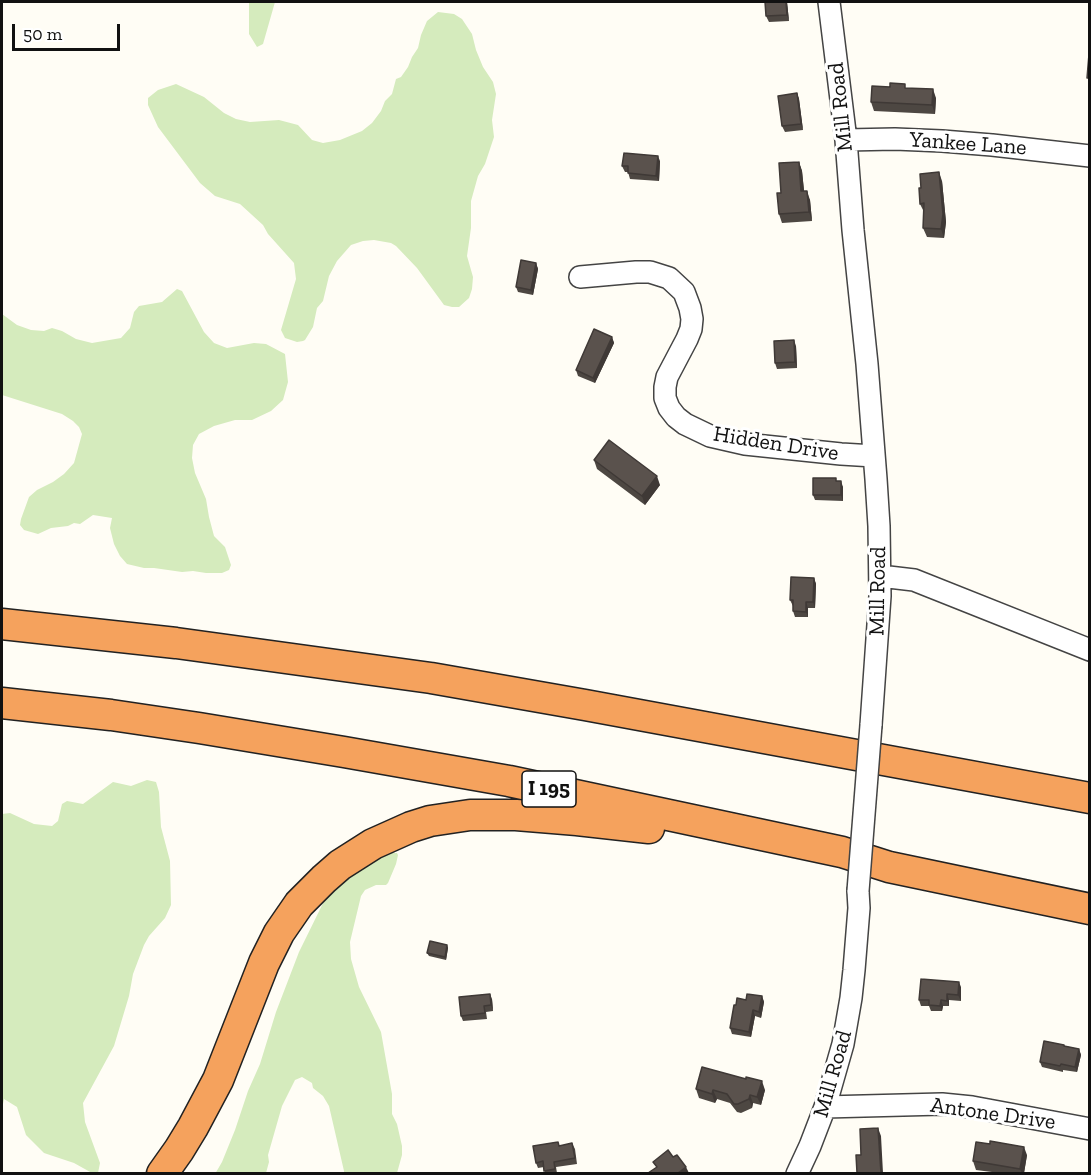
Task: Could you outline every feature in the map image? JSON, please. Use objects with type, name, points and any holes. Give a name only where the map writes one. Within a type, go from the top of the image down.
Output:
[{"type":"highway","points":[[2,624],[176,643],[421,676],[1089,798]]},
{"type":"highway","name":"I 195","points":[[2,703],[111,715],[199,728],[509,781],[842,852],[889,867],[1089,909]]},
{"type":"highway","points":[[162,1173],[179,1150],[207,1103],[264,963],[288,918],[340,865],[392,835],[430,821],[470,815],[500,814],[617,824],[842,852]]},
{"type":"street","name":"Mill Road","points":[[797,1173],[825,1107],[847,1026],[859,908],[858,891],[879,624],[879,526],[867,364],[846,140],[829,2]]},
{"type":"street","name":"Yankee Lane","points":[[846,140],[942,141],[1089,156]]},
{"type":"street","name":"Hidden Drive","points":[[580,277],[650,272],[669,278],[684,292],[690,308],[691,329],[667,377],[665,398],[669,408],[685,424],[710,436],[745,444],[874,456]]},
{"type":"street","points":[[880,576],[914,580],[1089,650]]},
{"type":"street","name":"Antone Drive","points":[[825,1107],[942,1104],[972,1107],[1089,1129]]},
{"type":"green space","points":[[249,2],[275,2],[263,44],[257,47],[249,34]]},
{"type":"green space","points":[[438,12],[454,14],[462,19],[472,34],[476,50],[493,82],[496,94],[492,120],[494,137],[485,164],[478,176],[471,201],[471,228],[467,256],[473,277],[469,298],[459,307],[444,305],[417,268],[396,246],[374,240],[363,241],[351,245],[337,261],[329,276],[323,301],[317,308],[313,327],[305,340],[297,342],[285,338],[281,330],[296,279],[294,263],[268,234],[263,225],[240,204],[215,196],[200,183],[158,127],[148,105],[148,98],[158,90],[176,84],[204,97],[224,113],[236,119],[250,122],[279,120],[298,125],[312,140],[323,143],[340,140],[362,131],[372,123],[392,94],[396,79],[401,77],[408,67],[418,48],[427,21]]},
{"type":"green space","points":[[177,289],[182,291],[204,332],[214,343],[227,348],[254,343],[266,344],[285,354],[288,382],[283,400],[271,411],[252,420],[235,420],[214,426],[199,434],[193,445],[192,458],[195,473],[206,499],[214,536],[225,547],[231,565],[229,570],[222,573],[182,572],[127,564],[114,544],[110,528],[112,518],[93,515],[80,524],[74,523],[51,528],[38,534],[24,530],[20,525],[29,497],[64,474],[74,463],[82,434],[73,421],[62,414],[2,395],[2,314],[17,325],[31,330],[44,331],[52,328],[76,339],[92,343],[121,338],[130,328],[134,312],[139,306],[162,302]]},
{"type":"green space","points":[[147,780],[156,782],[159,792],[161,827],[170,861],[171,905],[165,918],[144,945],[133,974],[114,1046],[83,1103],[85,1122],[100,1163],[98,1173],[92,1173],[74,1163],[44,1153],[26,1135],[17,1107],[4,1099],[2,1109],[2,814],[10,813],[34,824],[52,826],[58,821],[62,804],[67,801],[83,804],[113,782],[131,786]]},
{"type":"green space","points":[[366,853],[397,853],[398,855],[388,883],[365,890],[361,896],[350,942],[351,959],[359,987],[381,1032],[392,1094],[392,1114],[402,1146],[397,1173],[344,1173],[329,1106],[323,1096],[313,1088],[312,1083],[302,1077],[295,1080],[282,1106],[268,1155],[266,1173],[215,1174],[222,1162],[260,1064],[276,1012],[299,952],[329,891]]},
{"type":"building","points":[[765,2],[786,2],[787,15],[766,16]]},
{"type":"building","points":[[1089,54],[1089,78],[1087,78]]},
{"type":"building","points":[[890,83],[905,84],[905,88],[933,89],[932,105],[871,102],[872,86],[890,87]]},
{"type":"building","points":[[797,93],[801,124],[782,126],[778,96]]},
{"type":"building","points":[[624,153],[658,156],[656,176],[628,173],[628,166],[622,166]]},
{"type":"building","points":[[799,162],[801,191],[807,191],[809,212],[779,214],[777,193],[781,193],[779,163]]},
{"type":"building","points":[[939,172],[943,214],[941,229],[923,228],[924,203],[920,204],[920,174]]},
{"type":"building","points":[[521,260],[536,263],[531,290],[516,287]]},
{"type":"building","points":[[594,329],[612,337],[593,378],[576,370]]},
{"type":"building","points":[[794,340],[795,362],[775,363],[774,341]]},
{"type":"building","points":[[609,440],[657,476],[642,496],[594,460]]},
{"type":"building","points":[[813,478],[836,478],[836,481],[841,481],[841,495],[813,495]]},
{"type":"building","points":[[791,577],[814,578],[813,602],[806,602],[806,612],[793,611],[793,600],[790,600]]},
{"type":"building","points":[[430,941],[447,945],[445,957],[427,953]]},
{"type":"building","points":[[921,979],[959,982],[958,995],[947,994],[947,1001],[941,1000],[940,1006],[929,1005],[929,1000],[919,1000]]},
{"type":"building","points":[[490,994],[491,1005],[484,1006],[485,1013],[461,1016],[459,997]]},
{"type":"building","points":[[747,994],[762,996],[759,1012],[753,1010],[749,1032],[730,1028],[737,998],[746,1000]]},
{"type":"building","points":[[1044,1041],[1079,1049],[1075,1067],[1040,1062]]},
{"type":"building","points":[[702,1067],[762,1081],[757,1097],[750,1095],[749,1099],[734,1104],[727,1094],[713,1090],[712,1094],[696,1089]]},
{"type":"building","points":[[878,1128],[881,1173],[857,1173],[856,1155],[861,1155],[860,1129]]},
{"type":"building","points":[[990,1141],[1024,1147],[1020,1169],[973,1161],[976,1142],[990,1144]]},
{"type":"building","points":[[558,1142],[559,1146],[572,1143],[575,1158],[554,1162],[555,1169],[544,1171],[543,1161],[536,1163],[533,1146]]},
{"type":"building","points":[[668,1150],[673,1157],[677,1155],[686,1167],[678,1173],[648,1173],[657,1167],[653,1162]]}]
